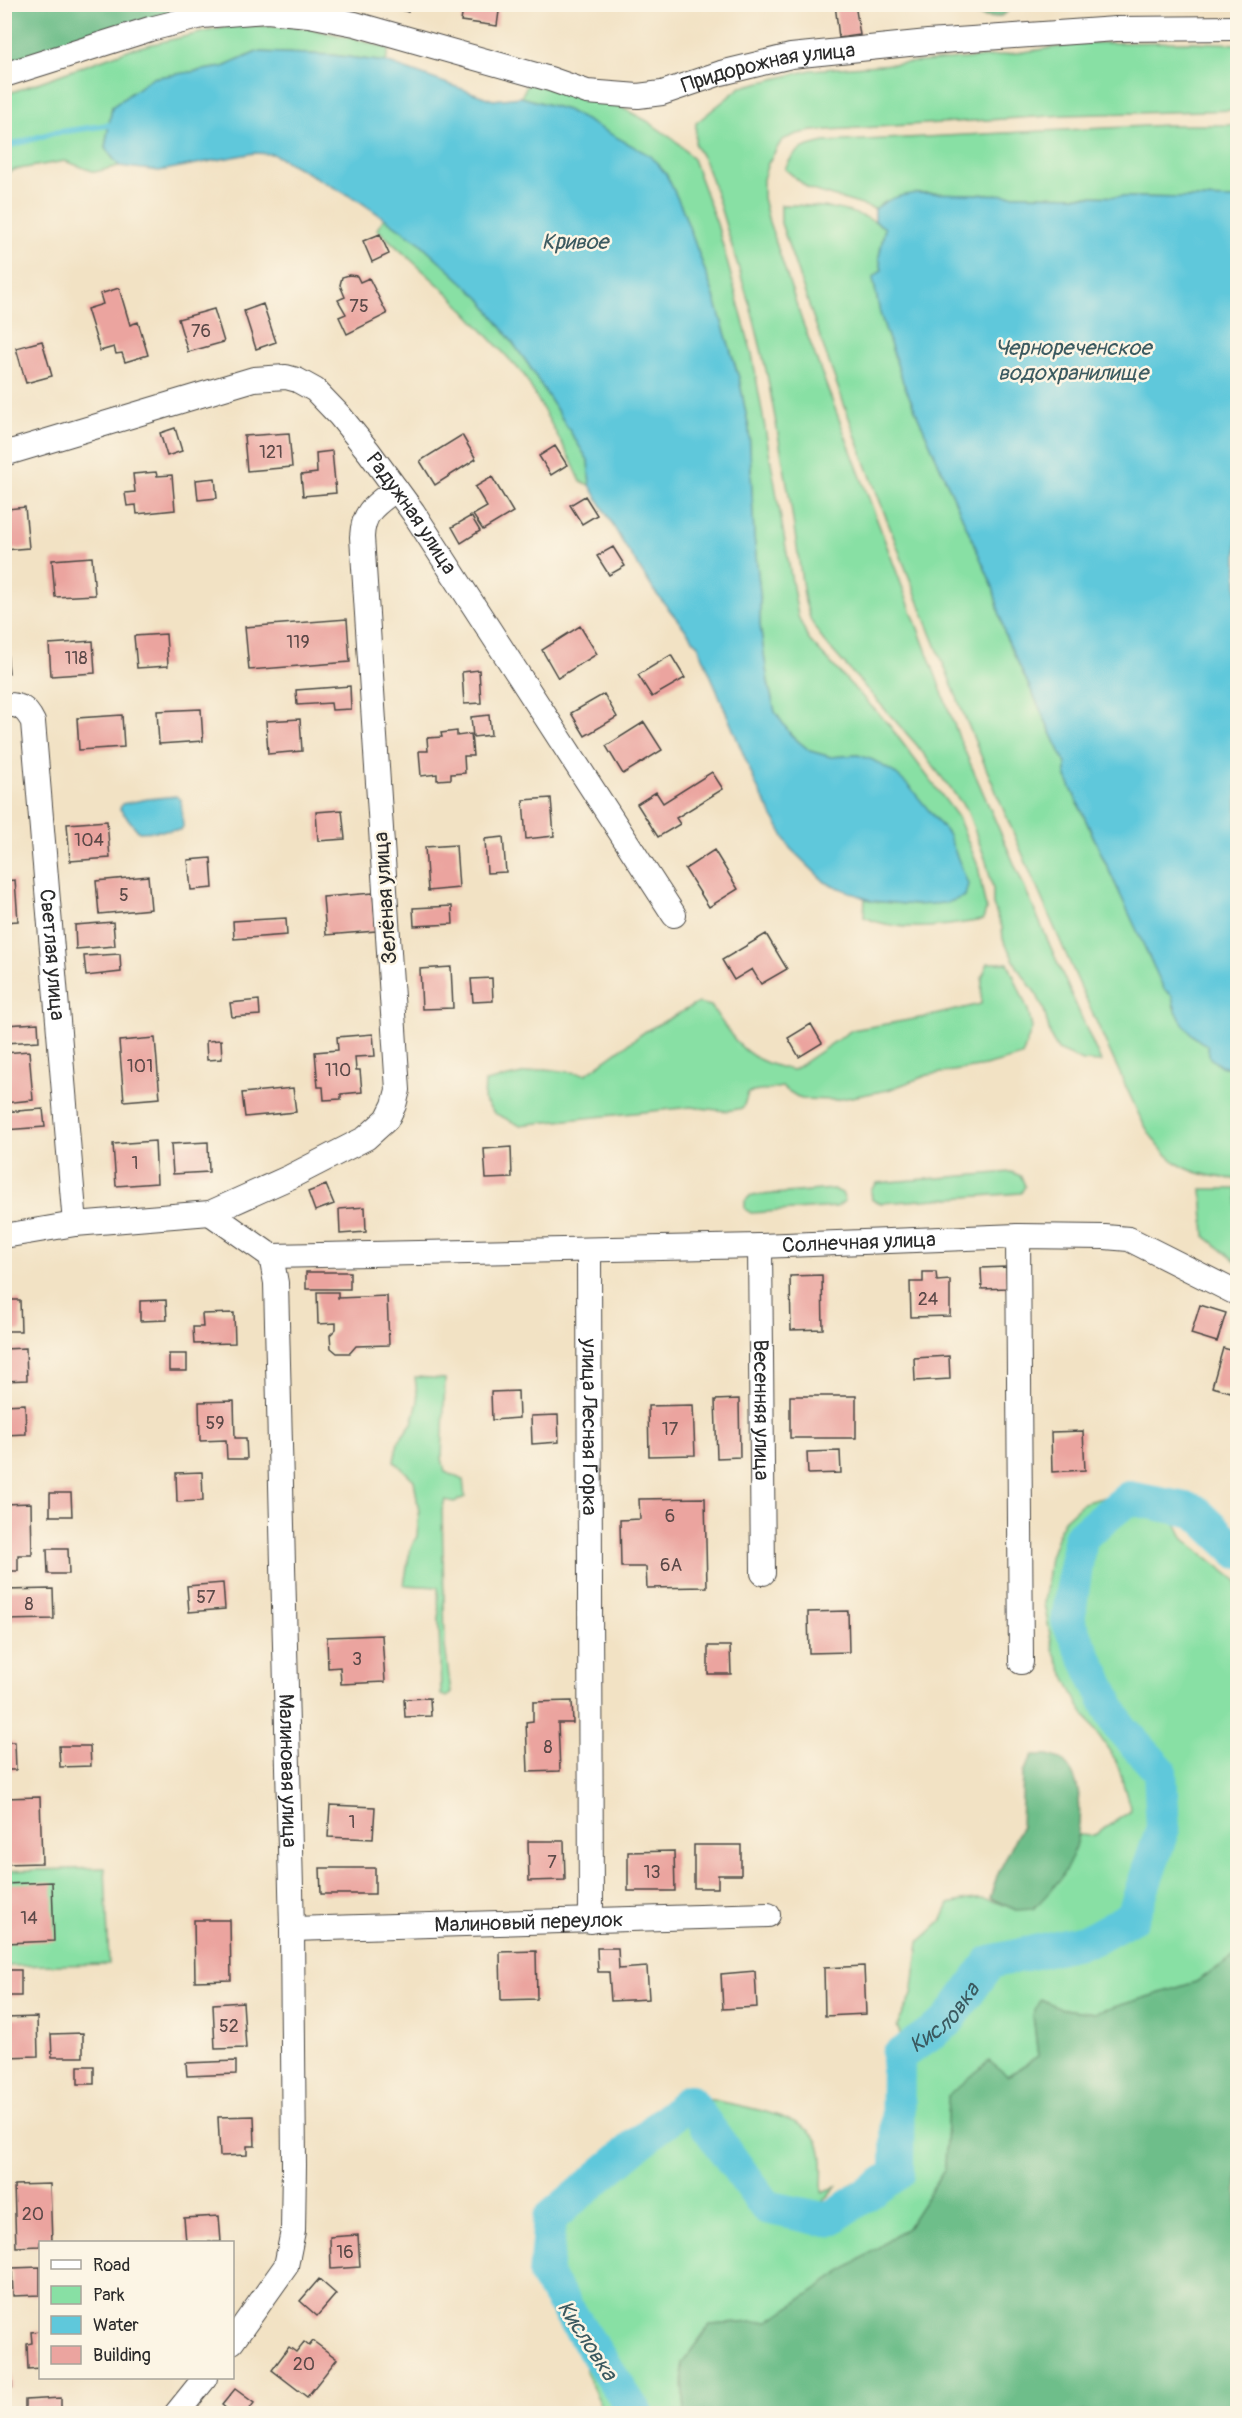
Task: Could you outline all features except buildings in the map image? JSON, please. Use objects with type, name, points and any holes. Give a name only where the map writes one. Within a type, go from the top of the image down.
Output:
[{"type":"street","name":"Придорожная улица","points":[[4,75],[150,29],[202,16],[267,11],[309,15],[355,24],[550,79],[587,92],[638,96],[662,93],[721,73],[790,56],[928,42],[1116,29],[1238,28]]},
{"type":"street","name":"Радужная улица","points":[[4,454],[234,384],[286,376],[315,390],[340,416],[396,489],[674,915]]},
{"type":"street","name":"Зелёная улица","points":[[4,1236],[75,1224],[210,1213],[290,1177],[366,1138],[387,1119],[398,1090],[362,537],[363,524],[368,511],[396,489]]},
{"type":"street","name":"Светлая улица","points":[[4,705],[18,704],[27,710],[33,722],[75,1224]]},
{"type":"street","points":[[210,1213],[271,1256],[589,1250]]},
{"type":"street","points":[[1018,1236],[1021,1662]]},
{"type":"street","name":"Солнечная улица","points":[[589,1250],[1018,1236],[1129,1239],[1238,1294]]},
{"type":"street","name":"Весенняя улица","points":[[760,1246],[763,1573]]},
{"type":"street","name":"улица Лесная Горка","points":[[589,1250],[591,1921]]},
{"type":"street","name":"Малиновая улица","points":[[234,2339],[286,2266],[293,2231],[292,1929],[276,1283],[271,1256]]},
{"type":"street","name":"Малиновый переулок","points":[[292,1929],[768,1915]]},
{"type":"street","points":[[176,2414],[204,2379]]},
{"type":"green space","points":[[8,4],[238,5],[5,77],[4,6]]},
{"type":"green space","points":[[958,5],[1012,5],[1001,16],[986,17]]},
{"type":"green space","points":[[235,25],[300,27],[389,49],[386,62],[332,55],[257,52],[223,67],[152,78],[112,107],[105,148],[119,166],[95,172],[65,161],[13,170],[5,174],[4,95],[131,49]]},
{"type":"green space","points":[[1086,43],[1237,44],[1237,110],[1066,115],[813,131],[782,140],[768,163],[763,179],[763,198],[769,222],[802,321],[960,740],[1101,1062],[1083,1061],[1058,1050],[1051,1038],[1044,1010],[1037,995],[1019,970],[1003,939],[1002,927],[993,905],[993,889],[986,861],[967,810],[916,744],[823,640],[811,621],[805,602],[790,500],[767,374],[753,316],[716,193],[705,162],[695,145],[696,123],[741,87],[811,70],[988,57]]},
{"type":"green space","points":[[528,83],[609,101],[647,121],[677,142],[693,159],[717,224],[752,354],[798,616],[809,640],[889,725],[958,817],[978,866],[986,910],[983,920],[908,927],[864,917],[865,898],[872,901],[916,905],[924,806],[909,786],[858,755],[831,757],[810,751],[791,735],[775,712],[768,682],[760,625],[749,429],[739,378],[712,290],[682,208],[666,174],[567,110],[521,97]]},
{"type":"green space","points":[[1167,125],[1237,125],[1237,199],[917,193],[884,202],[875,209],[809,189],[785,169],[796,153],[811,145],[825,142]]},
{"type":"green space","points":[[781,205],[848,211],[885,228],[879,257],[882,270],[873,278],[880,313],[903,382],[993,587],[1005,635],[1066,764],[1066,777],[1091,833],[1172,996],[1174,1008],[1207,1044],[1221,1066],[1237,1069],[1237,1179],[1203,1174],[1177,1164],[1157,1144],[1139,1115],[1040,896],[947,674],[820,337],[781,223]]},
{"type":"green space","points":[[384,218],[419,242],[481,299],[528,364],[588,460],[590,485],[581,482],[524,375],[452,297],[377,229]]},
{"type":"green space","points":[[988,963],[1008,963],[1028,1010],[1032,1028],[1022,1056],[985,1066],[928,1075],[888,1090],[836,1100],[801,1099],[782,1087],[748,1093],[743,1108],[726,1111],[691,1107],[519,1125],[494,1113],[484,1100],[485,1082],[545,1069],[586,1074],[646,1031],[698,1003],[711,1006],[736,1041],[753,1056],[764,1062],[793,1070],[852,1030],[926,1017],[981,1004],[982,977]]},
{"type":"green space","points":[[1011,1172],[1021,1176],[1025,1186],[1021,1193],[881,1203],[872,1200],[871,1190],[877,1183]]},
{"type":"green space","points":[[833,1189],[842,1193],[845,1201],[836,1207],[751,1213],[745,1209],[745,1201],[750,1196]]},
{"type":"green space","points":[[1202,1189],[1237,1189],[1237,1262],[1205,1236]]},
{"type":"green space","points":[[415,1377],[445,1379],[442,1458],[445,1472],[463,1480],[465,1497],[454,1502],[445,1500],[442,1510],[445,1646],[451,1693],[447,1697],[441,1695],[438,1587],[404,1585],[410,1550],[417,1536],[419,1512],[414,1480],[394,1461],[398,1442],[412,1423],[418,1402]]},
{"type":"green space","points":[[1123,1492],[1096,1511],[1076,1533],[1065,1561],[1060,1607],[1068,1643],[1113,1730],[1152,1772],[1156,1793],[1156,1836],[1116,1920],[1096,1935],[1065,1932],[1032,1940],[987,1957],[970,1969],[955,2007],[923,2028],[901,2035],[897,2026],[912,1995],[919,1942],[941,1922],[949,1904],[983,1899],[998,1902],[1016,1910],[1070,1861],[1078,1835],[1093,1836],[1131,1811],[1117,1762],[1079,1706],[1053,1650],[1044,1604],[1050,1557],[1063,1521],[1083,1503]]},
{"type":"green space","points":[[1129,1506],[1171,1513],[1184,1539],[1237,1581],[1237,1955],[1196,1982],[1095,2013],[1063,2009],[1033,2015],[1038,2056],[1007,2076],[948,2096],[945,2169],[907,2228],[769,2321],[710,2325],[682,2363],[685,2413],[639,2413],[554,2277],[552,2251],[554,2231],[560,2217],[567,2209],[627,2170],[629,2159],[685,2113],[691,2118],[705,2144],[758,2205],[772,2214],[798,2223],[823,2209],[852,2184],[902,2159],[903,2071],[907,2060],[954,2025],[991,1969],[1043,1946],[1092,1947],[1116,1934],[1138,1912],[1168,1827],[1167,1794],[1163,1769],[1119,1716],[1100,1682],[1079,1627],[1077,1608],[1082,1565],[1094,1546],[1098,1531],[1112,1516]]},
{"type":"green space","points":[[1033,1755],[1052,1756],[1064,1762],[1072,1773],[1077,1787],[1079,1819],[1070,1861],[1058,1881],[1033,1909],[1016,1910],[990,1898],[997,1876],[1021,1827],[1023,1773]]},
{"type":"green space","points":[[105,1868],[109,1964],[5,1966],[4,1871]]},
{"type":"green space","points":[[1237,1955],[1237,2413],[685,2413],[682,2363],[710,2325],[769,2321],[907,2228],[945,2169],[948,2096],[989,2061],[1008,2076],[1038,2056],[1033,2015],[1040,1999],[1063,2009],[1095,2013],[1196,1982]]},
{"type":"green space","points":[[693,2096],[777,2115],[806,2129],[815,2137],[820,2149],[822,2192],[836,2187],[828,2197],[812,2208],[785,2207],[765,2201],[730,2141]]},
{"type":"green space","points":[[588,2354],[627,2413],[605,2413],[585,2372]]},
{"type":"water","name":"Кривое","points":[[257,52],[332,55],[386,62],[493,100],[521,97],[567,110],[651,156],[666,174],[682,208],[712,290],[739,378],[749,429],[760,625],[768,682],[775,712],[791,735],[810,751],[831,757],[858,755],[873,760],[893,772],[909,786],[948,834],[968,884],[965,896],[947,903],[916,905],[872,901],[825,882],[790,848],[757,787],[698,645],[655,592],[622,541],[590,485],[588,460],[528,364],[481,299],[419,242],[359,201],[273,154],[254,153],[159,171],[119,166],[105,148],[112,107],[152,78],[223,67]]},
{"type":"water","name":"Чернореченское водохранилище","points":[[917,193],[1237,199],[1237,1069],[1221,1066],[1210,1058],[1207,1045],[1194,1037],[1184,1025],[1176,1011],[1172,996],[1164,989],[1066,777],[1066,764],[1005,635],[993,587],[903,382],[880,313],[873,278],[882,270],[879,257],[885,228],[875,221],[875,209],[895,198]]},
{"type":"water","points":[[176,796],[181,800],[183,827],[180,830],[139,832],[120,809],[122,804]]},
{"type":"waterway","points":[[4,147],[53,133],[109,125]]},
{"type":"waterway","name":"Кисловка","points":[[636,2414],[545,2275],[550,2218],[689,2101],[766,2207],[828,2220],[897,2174],[898,2056],[947,2022],[990,1962],[1092,1939],[1133,1916],[1163,1828],[1160,1771],[1118,1725],[1068,1621],[1080,1537],[1129,1498],[1195,1511],[1238,1552]]}]
